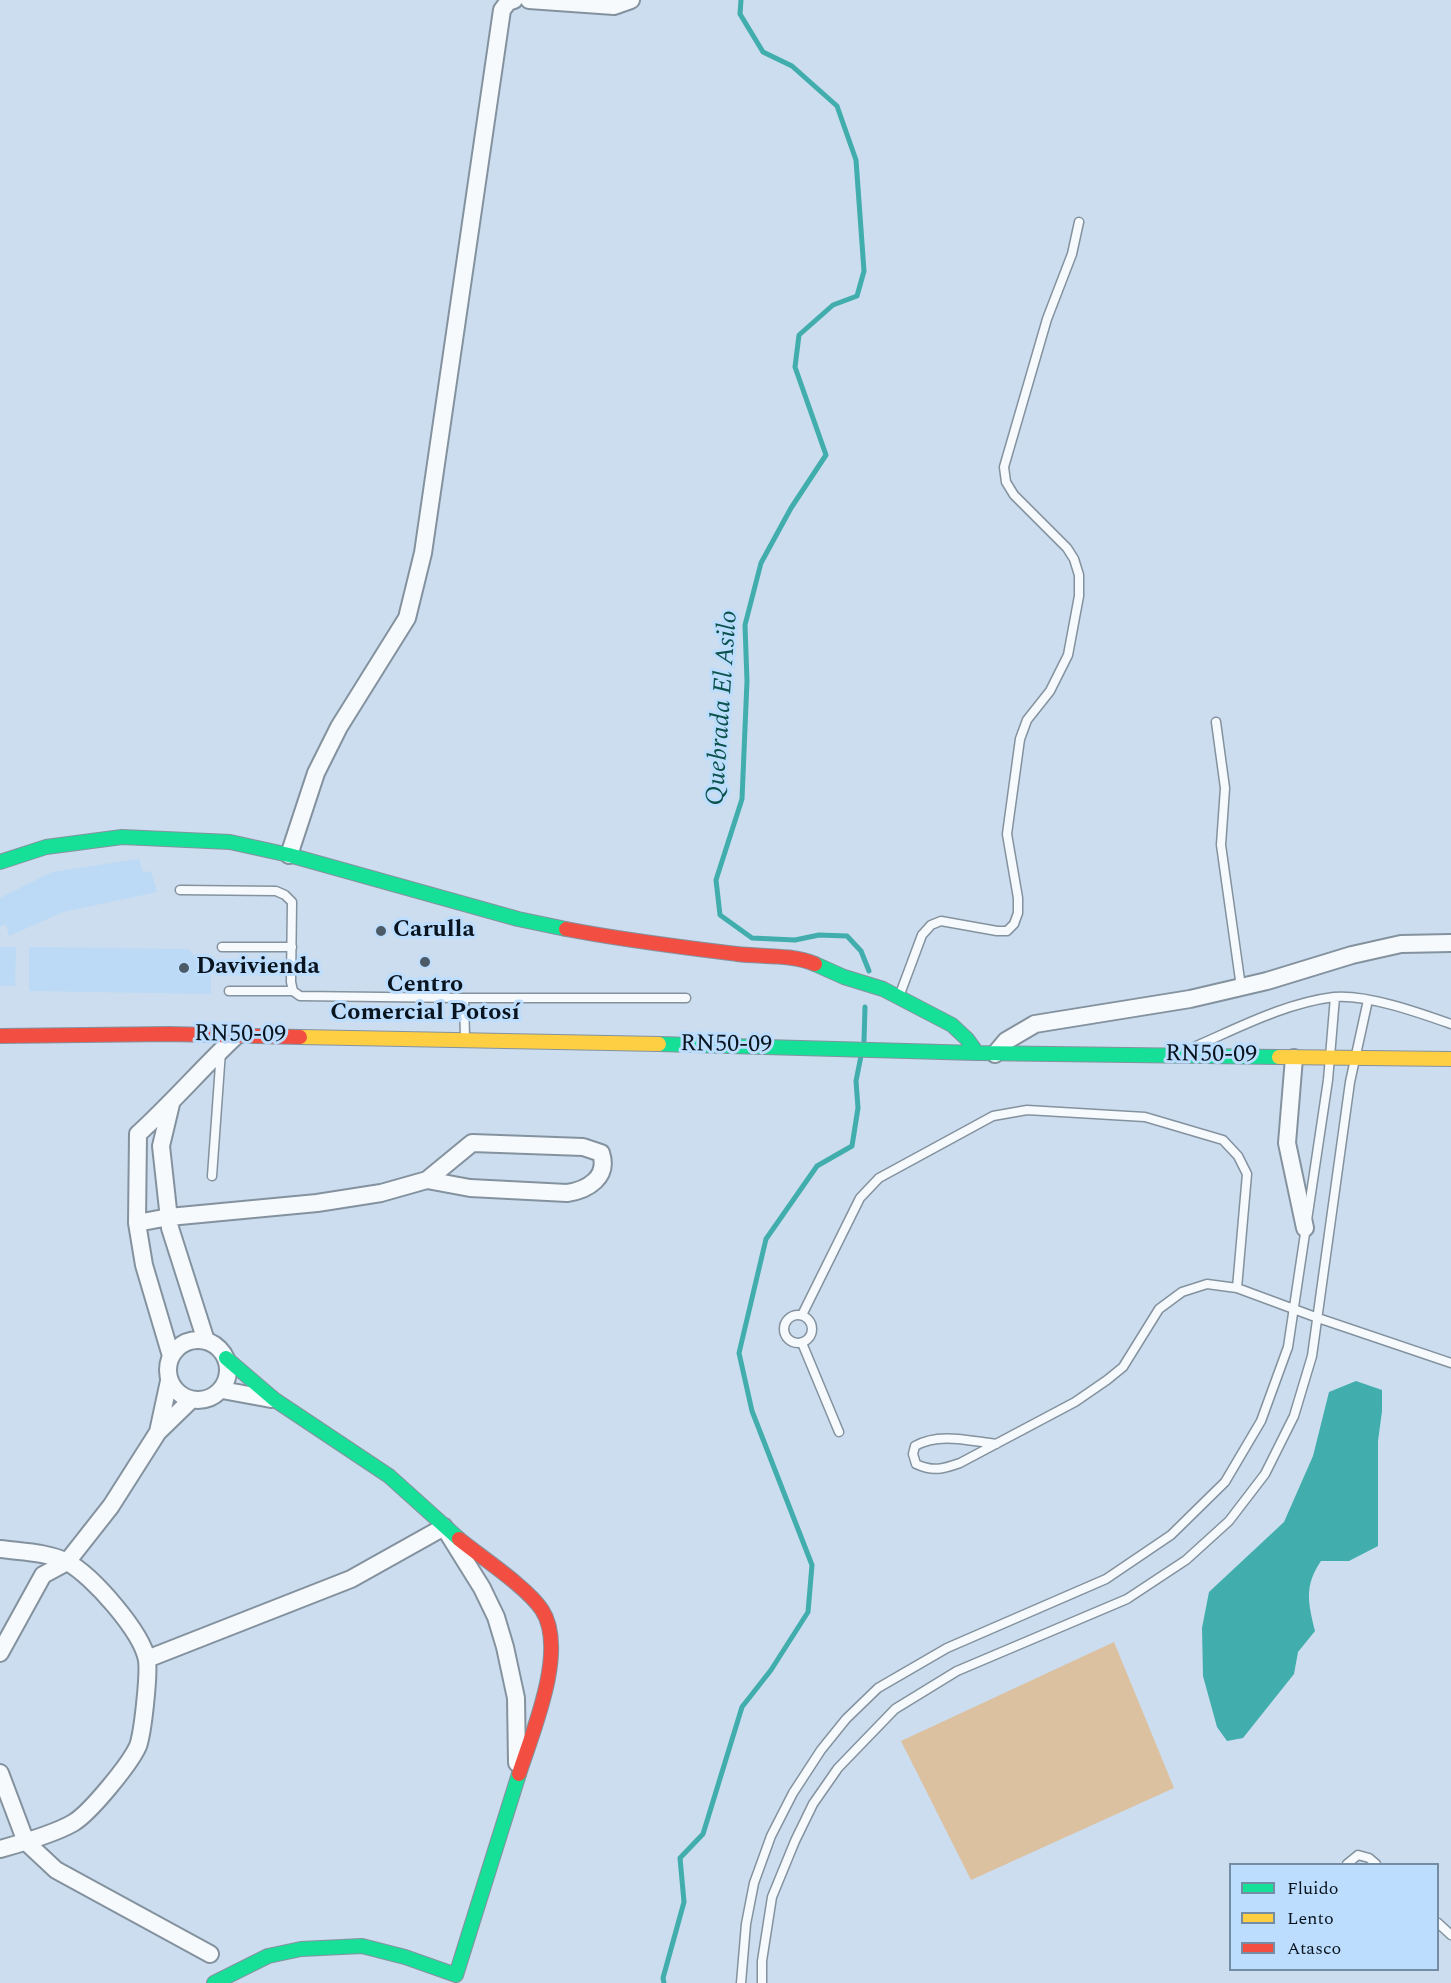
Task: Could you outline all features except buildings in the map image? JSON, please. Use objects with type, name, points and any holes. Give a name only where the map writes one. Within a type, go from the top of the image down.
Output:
[{"type":"street","points":[[289,855],[316,773],[334,736],[407,618],[423,553],[502,10],[508,2],[514,0]]},
{"type":"street","points":[[530,0],[614,6],[631,0]]},
{"type":"street","points":[[0,862],[46,847],[122,837],[230,842],[289,855],[518,918],[598,935],[738,954],[803,959],[844,977],[883,989],[952,1026],[967,1039],[977,1053]]},
{"type":"street","points":[[995,1054],[1006,1041],[1035,1024],[1190,999],[1268,981],[1352,955],[1401,944],[1451,943]]},
{"type":"street","name":"RN50-09","points":[[0,1036],[169,1034],[465,1042],[813,1047],[995,1054],[1451,1059]]},
{"type":"street","points":[[171,1356],[144,1265],[137,1223],[138,1134],[171,1104],[236,1036]]},
{"type":"street","points":[[1294,1058],[1287,1143],[1305,1228]]},
{"type":"street","points":[[171,1104],[161,1146],[169,1217],[177,1251],[206,1341]]},
{"type":"street","points":[[137,1223],[169,1217],[339,1200],[381,1193],[427,1180],[472,1143],[583,1147],[601,1152],[604,1160],[602,1172],[591,1186],[578,1191],[470,1188],[427,1180]]},
{"type":"street","points":[[159,1432],[170,1381],[168,1367],[171,1356],[180,1346],[192,1340],[206,1341],[218,1347],[226,1358],[275,1400],[389,1476],[444,1527],[523,1590],[543,1611],[550,1632],[552,1654],[546,1690],[456,1979],[405,1957],[362,1947],[301,1949],[268,1956],[214,1983]]},
{"type":"street","points":[[170,1381],[180,1395],[191,1400],[205,1400],[217,1395],[228,1378],[226,1358]]},
{"type":"street","points":[[222,1390],[275,1400]]},
{"type":"street","points":[[0,1653],[43,1575],[67,1562],[111,1506],[159,1432],[191,1400]]},
{"type":"street","points":[[147,1659],[351,1579],[444,1527]]},
{"type":"street","points":[[444,1527],[482,1588],[496,1617],[505,1647],[516,1698],[518,1779]]},
{"type":"street","points":[[0,1549],[36,1553],[67,1562],[86,1575],[124,1617],[147,1659],[146,1701],[138,1746],[122,1770],[98,1800],[74,1823],[26,1842],[0,1849]]},
{"type":"street","points":[[0,1773],[26,1842],[56,1870],[210,1954]]},
{"type":"lane","points":[[899,998],[922,934],[931,925],[941,921],[1007,931],[1014,924],[1018,913],[1018,898],[1007,834],[1020,739],[1027,720],[1050,690],[1068,655],[1079,596],[1079,575],[1067,548],[1014,495],[1006,482],[1004,467],[1047,319],[1072,254],[1079,222]]},
{"type":"lane","points":[[1216,722],[1225,788],[1221,845],[1241,987]]},
{"type":"lane","points":[[180,890],[276,891],[285,895],[292,902],[293,991]]},
{"type":"lane","points":[[222,947],[292,946]]},
{"type":"lane","points":[[229,991],[293,991],[300,996],[687,998]]},
{"type":"lane","points":[[741,1983],[746,1924],[754,1883],[771,1836],[793,1793],[821,1750],[846,1719],[878,1688],[947,1648],[1106,1579],[1171,1535],[1225,1482],[1262,1421],[1288,1347],[1330,1058],[1335,997]]},
{"type":"lane","points":[[1174,1055],[1267,1016],[1303,1004],[1335,997],[1368,1000],[1451,1024]]},
{"type":"lane","points":[[464,998],[465,1042]]},
{"type":"lane","points":[[762,1983],[764,1940],[772,1898],[795,1841],[813,1804],[838,1768],[895,1709],[957,1671],[1127,1599],[1186,1560],[1229,1521],[1265,1474],[1294,1416],[1312,1356],[1350,1082],[1368,1000]]},
{"type":"lane","points":[[212,1176],[221,1050]]},
{"type":"lane","points":[[802,1315],[860,1197],[879,1178],[993,1116],[1027,1110],[1144,1117],[1222,1140],[1238,1156],[1247,1174],[1237,1288]]},
{"type":"lane","points":[[996,1444],[942,1438],[925,1440],[915,1446],[913,1454],[916,1464],[928,1470],[941,1470],[960,1463],[996,1444],[1075,1402],[1123,1367],[1159,1309],[1182,1292],[1207,1284],[1237,1288],[1451,1363]]},
{"type":"lane","points":[[802,1315],[808,1319],[812,1328],[810,1337],[802,1343],[794,1343],[787,1339],[783,1331],[785,1323],[791,1317],[802,1315]]},
{"type":"lane","points":[[802,1343],[839,1432]]},
{"type":"lane","points":[[1348,1863],[1358,1855],[1369,1858],[1375,1863]]},
{"type":"lane","points":[[1439,1925],[1451,1935]]},
{"type":"shaded area","points":[[139,859],[143,873],[151,871],[157,892],[63,912],[9,936],[6,924],[0,926],[0,898],[52,872]]},
{"type":"shaded area","points":[[0,947],[16,947],[15,986],[0,986]]},
{"type":"shaded area","points":[[29,947],[188,949],[211,976],[211,994],[29,991]]},
{"type":"shaded area","points":[[1356,1381],[1382,1390],[1378,1441],[1378,1546],[1349,1561],[1321,1561],[1312,1578],[1309,1594],[1315,1631],[1298,1652],[1294,1674],[1243,1738],[1227,1741],[1217,1727],[1203,1676],[1202,1628],[1209,1592],[1284,1522],[1313,1456],[1329,1392]]},
{"type":"shaded area","points":[[1114,1642],[1174,1788],[971,1880],[901,1741]]},
{"type":"waterway","name":"Quebrada El Asilo","points":[[741,0],[740,14],[763,52],[792,66],[837,106],[856,160],[864,271],[857,296],[833,305],[799,335],[795,367],[826,455],[791,508],[761,563],[745,625],[747,681],[742,799],[716,880],[720,915],[752,938],[795,940],[819,935],[847,936],[861,951],[869,971]]},
{"type":"waterway","name":"Quebrada El Asilo","points":[[864,1041],[865,1007]]},
{"type":"waterway","name":"Quebrada El Asilo","points":[[664,1983],[663,1978],[684,1902],[680,1858],[703,1834],[742,1707],[771,1670],[808,1612],[812,1565],[752,1411],[739,1353],[766,1239],[817,1166],[852,1146],[858,1108],[856,1081],[861,1056]]},
{"type":"traffic: fast","points":[[0,862],[46,847],[122,837],[230,842],[289,855],[518,919],[566,929]]},
{"type":"traffic: fast","points":[[815,964],[844,977],[883,989],[952,1025],[967,1039],[977,1053]]},
{"type":"traffic: fast","points":[[659,1044],[977,1053],[1279,1057]]},
{"type":"traffic: fast","points":[[226,1358],[275,1400],[389,1476],[459,1539]]},
{"type":"traffic: fast","points":[[214,1983],[268,1956],[301,1949],[362,1946],[405,1957],[456,1975],[519,1774]]},
{"type":"traffic: slow","points":[[300,1037],[659,1044]]},
{"type":"traffic: slow","points":[[1279,1057],[1451,1059]]},
{"type":"traffic: jam","points":[[566,929],[694,949],[786,957],[815,964]]},
{"type":"traffic: jam","points":[[0,1036],[169,1034],[300,1037]]},
{"type":"traffic: jam","points":[[459,1539],[526,1592],[542,1610],[549,1627],[550,1669],[539,1715],[519,1774]]},
{"type":"place","name":"Carulla","points":[[381,931]]},
{"type":"place","name":"Centro Comercial Potosí","points":[[425,962]]},
{"type":"place","name":"Davivienda","points":[[184,968]]}]
